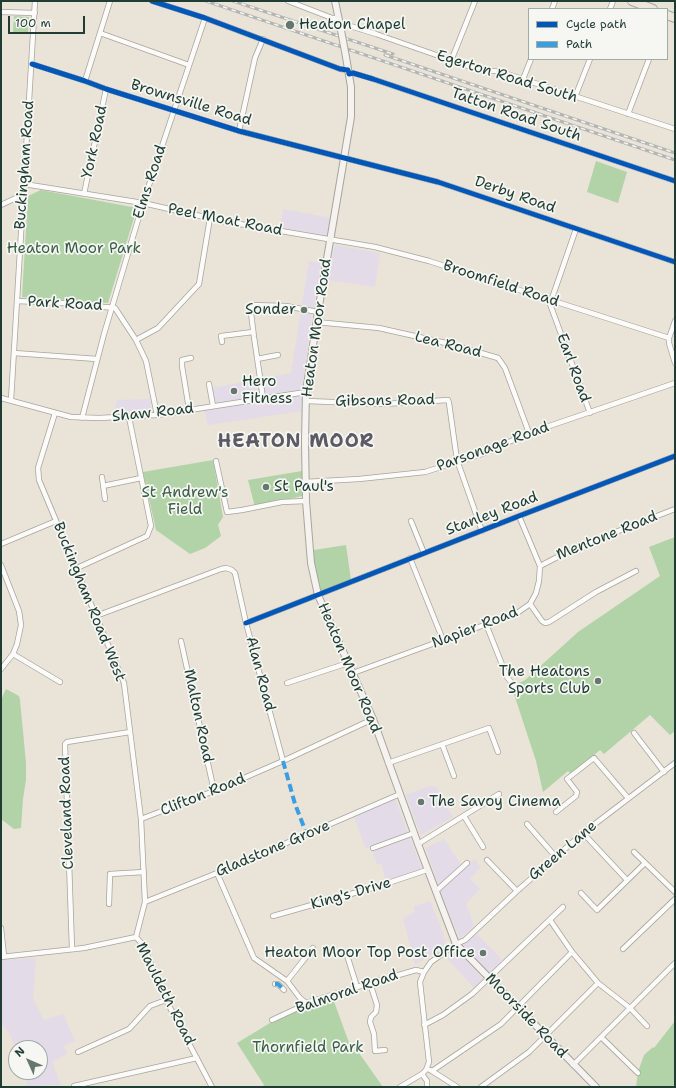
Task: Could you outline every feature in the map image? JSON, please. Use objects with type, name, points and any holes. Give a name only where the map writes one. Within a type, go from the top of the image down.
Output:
[{"type":"highway","points":[[632,1],[644,3]]},
{"type":"main road","name":"Heaton Moor Road","points":[[335,1],[349,72],[352,104],[349,137],[316,322],[306,392],[306,501],[311,563],[318,595],[373,719],[427,870],[456,944]]},
{"type":"main road","name":"Moorside Road","points":[[456,944],[596,1087]]},
{"type":"street","name":"Buckingham Road","points":[[11,400],[35,1]]},
{"type":"street","points":[[85,81],[110,1]]},
{"type":"street","name":"Tatton Road South","points":[[152,1],[205,18],[340,69],[675,182]]},
{"type":"street","name":"Egerton Road South","points":[[288,1],[347,25],[451,61],[482,71],[498,71],[675,129]]},
{"type":"street","points":[[451,61],[475,1]]},
{"type":"street","points":[[1,12],[35,13]]},
{"type":"street","name":"Elms Road","points":[[82,418],[112,306],[143,203],[205,18]]},
{"type":"street","points":[[100,33],[189,65]]},
{"type":"street","points":[[239,131],[255,58],[263,39]]},
{"type":"street","points":[[523,79],[531,60]]},
{"type":"street","points":[[575,96],[590,60]]},
{"type":"street","points":[[628,114],[649,60]]},
{"type":"street","name":"Brownsville Road","points":[[32,64],[173,111],[239,131],[345,159]]},
{"type":"street","name":"York Road","points":[[84,194],[106,89]]},
{"type":"street","name":"Derby Road","points":[[345,159],[438,182],[675,262]]},
{"type":"street","name":"Peel Moat Road","points":[[24,184],[143,203],[210,218],[330,240]]},
{"type":"street","points":[[1,205],[23,196]]},
{"type":"street","points":[[136,340],[158,328],[199,284],[210,218]]},
{"type":"street","points":[[551,300],[576,229]]},
{"type":"street","name":"Broomfield Road","points":[[330,240],[375,247],[429,261],[669,338]]},
{"type":"street","name":"Earl Road","points":[[551,300],[550,304],[590,413]]},
{"type":"street","name":"Park Road","points":[[17,301],[112,306]]},
{"type":"street","points":[[263,398],[250,305],[286,306],[318,312]]},
{"type":"street","points":[[112,306],[119,312],[136,340],[146,361],[157,414]]},
{"type":"street","points":[[675,321],[669,338],[670,348],[675,363]]},
{"type":"street","name":"Lea Road","points":[[316,322],[379,328],[450,344],[498,358],[505,368],[529,433]]},
{"type":"street","points":[[222,342],[221,336],[253,332]]},
{"type":"street","points":[[14,353],[97,359]]},
{"type":"street","points":[[257,359],[278,356]]},
{"type":"street","points":[[189,410],[182,360],[191,358]]},
{"type":"street","name":"Parsonage Road","points":[[306,482],[359,479],[425,472],[458,463],[529,433],[675,383]]},
{"type":"street","points":[[209,384],[213,406]]},
{"type":"street","name":"Shaw Road","points":[[1,398],[55,413],[82,418],[129,417],[157,414],[306,392]]},
{"type":"street","name":"Gibsons Road","points":[[306,401],[384,404],[448,400],[458,463]]},
{"type":"street","name":"Buckingham Road West","points":[[55,413],[38,468],[39,480],[124,683],[141,819]]},
{"type":"street","points":[[77,568],[147,536],[151,526],[129,417]]},
{"type":"street","name":"Stanley Road","points":[[246,623],[675,456]]},
{"type":"street","points":[[216,461],[227,512],[282,502],[306,501]]},
{"type":"street","points":[[458,463],[482,531]]},
{"type":"street","points":[[102,477],[105,499]]},
{"type":"street","points":[[103,486],[141,478]]},
{"type":"street","name":"Mentone Road","points":[[540,566],[577,547],[675,509]]},
{"type":"street","name":"Napier Road","points":[[352,673],[517,613],[530,604],[536,593],[539,581],[540,566],[519,516]]},
{"type":"street","points":[[1,544],[56,521]]},
{"type":"street","points":[[411,521],[424,553]]},
{"type":"street","points":[[410,558],[443,640]]},
{"type":"street","points":[[1,566],[16,602],[20,618],[19,638],[13,654],[1,669]]},
{"type":"street","name":"Alan Road","points":[[96,616],[226,568],[232,570],[235,573],[246,623],[283,761]]},
{"type":"street","points":[[530,604],[545,625],[596,592],[636,571]]},
{"type":"street","points":[[486,624],[507,677],[515,687]]},
{"type":"street","name":"Malton Road","points":[[181,641],[214,791]]},
{"type":"street","points":[[13,654],[60,682]]},
{"type":"street","points":[[287,683],[348,663]]},
{"type":"street","name":"Clifton Road","points":[[136,937],[145,902],[141,819],[214,791],[373,719]]},
{"type":"street","points":[[388,763],[489,728],[498,752]]},
{"type":"street","name":"Cleveland Road","points":[[72,949],[65,744],[67,742],[130,732]]},
{"type":"street","points":[[634,733],[664,772]]},
{"type":"street","points":[[442,744],[454,776]]},
{"type":"street","points":[[556,812],[576,796],[577,792],[568,779],[594,758],[628,798]]},
{"type":"street","name":"Green Lane","points":[[424,972],[431,962],[456,944],[465,940],[555,856],[675,763]]},
{"type":"street","name":"Gladstone Grove","points":[[145,902],[217,873],[400,794]]},
{"type":"street","points":[[418,844],[499,794]]},
{"type":"street","points":[[464,816],[483,847]]},
{"type":"street","points":[[526,824],[555,856]]},
{"type":"street","points":[[373,848],[414,833]]},
{"type":"street","points":[[583,833],[627,880]]},
{"type":"street","points":[[634,852],[675,892]]},
{"type":"street","points":[[487,860],[517,891]]},
{"type":"street","points":[[436,892],[467,863]]},
{"type":"street","points":[[581,893],[597,910],[645,863]]},
{"type":"street","name":"King's Drive","points":[[273,916],[379,886],[427,870]]},
{"type":"street","points":[[109,904],[110,874],[144,872]]},
{"type":"street","points":[[217,873],[254,958],[286,980],[300,998],[306,1003]]},
{"type":"street","points":[[623,950],[675,899]]},
{"type":"street","points":[[424,1025],[443,1015],[472,994],[563,907]]},
{"type":"street","points":[[550,920],[572,952],[598,983],[630,1008],[647,1026]]},
{"type":"street","points":[[1,928],[2,957]]},
{"type":"street","name":"Mauldeth Road","points":[[2,957],[72,949],[136,937],[143,945],[166,1000],[212,1087]]},
{"type":"street","points":[[284,990],[277,985],[286,980],[313,948]]},
{"type":"street","points":[[346,952],[357,987]]},
{"type":"street","points":[[400,1087],[424,1072],[432,1071],[501,1024],[572,952]]},
{"type":"street","points":[[573,1065],[675,963]]},
{"type":"street","name":"Balmoral Road","points":[[272,1020],[306,1003],[416,970],[424,972]]},
{"type":"street","points":[[424,972],[420,982],[429,1062],[424,1072],[427,1087]]},
{"type":"street","points":[[370,983],[377,1005],[376,1012],[371,1017],[370,1022],[374,1034],[375,1051],[385,1050]]},
{"type":"street","points":[[481,1087],[529,1052],[598,983]]},
{"type":"street","points":[[78,1052],[129,1029],[150,1006],[166,1000]]},
{"type":"street","points":[[601,1037],[638,1073]]},
{"type":"street","points":[[74,1086],[197,1058]]},
{"type":"street","points":[[432,1071],[457,1087]]},
{"type":"shaded area","points":[[283,209],[331,218],[327,236],[280,227]]},
{"type":"shaded area","points":[[335,245],[380,253],[375,287],[328,280]]},
{"type":"shaded area","points":[[309,261],[322,263],[312,314],[303,383],[302,411],[208,425],[204,407],[210,406],[207,389],[291,373]]},
{"type":"shaded area","points":[[150,399],[151,410],[114,412],[117,400]]},
{"type":"shaded area","points":[[429,786],[437,787],[440,796],[453,817],[421,835],[406,795]]},
{"type":"shaded area","points":[[395,799],[423,872],[386,883],[382,864],[377,864],[371,847],[366,848],[354,817]]},
{"type":"shaded area","points":[[444,839],[463,868],[475,859],[480,868],[470,879],[480,889],[466,904],[474,926],[460,939],[441,893],[426,848]]},
{"type":"shaded area","points":[[430,901],[443,933],[445,940],[444,946],[415,965],[403,918],[415,912],[415,906]]},
{"type":"shaded area","points":[[476,933],[502,960],[489,973],[463,945]]},
{"type":"shaded area","points":[[455,949],[483,979],[474,988],[446,957]]},
{"type":"shaded area","points":[[36,958],[33,999],[44,1020],[63,1014],[75,1041],[64,1046],[67,1054],[52,1062],[61,1085],[27,1086],[25,1080],[48,1080],[48,1040],[12,1040],[10,1034],[1,1024],[1,960]]},
{"type":"green space","points":[[14,16],[29,17],[28,32],[13,32]]},
{"type":"green space","points":[[596,161],[627,172],[618,203],[587,192]]},
{"type":"green space","name":"Heaton Moor Park","points":[[41,190],[137,208],[108,303],[22,297],[28,196]]},
{"type":"green space","name":"St Andrew's Field","points":[[213,460],[223,517],[218,525],[221,536],[205,548],[190,554],[156,530],[143,472]]},
{"type":"green space","points":[[302,471],[302,496],[255,507],[248,480]]},
{"type":"green space","name":"The Heatons Sports Club","points":[[675,537],[675,731],[670,735],[650,715],[604,754],[600,750],[571,774],[568,771],[543,792],[536,761],[513,691],[520,685],[519,683],[525,680],[578,632],[660,576],[649,547]]},
{"type":"green space","points":[[346,545],[351,580],[319,592],[313,564],[314,550]]},
{"type":"green space","points":[[6,689],[19,696],[26,763],[26,780],[21,828],[14,829],[1,819],[1,700]]},
{"type":"green space","name":"Thornfield Park","points":[[332,996],[352,1051],[359,1053],[383,1087],[262,1087],[264,1085],[237,1043],[275,1020]]},
{"type":"green space","points":[[675,1021],[675,1087],[636,1087],[638,1072],[644,1055],[653,1047],[654,1048]]},
{"type":"railway","points":[[206,1],[675,160]]},
{"type":"railway","points":[[233,1],[393,54]]},
{"type":"railway","points":[[385,55],[675,153]]},
{"type":"marked path","points":[[283,761],[295,804],[307,835]]},
{"type":"marked path","points":[[275,984],[278,984],[284,990]]},
{"type":"cycle path","points":[[152,1],[205,18],[340,69],[348,70],[349,74],[353,73],[373,79],[675,181]]},
{"type":"cycle path","points":[[32,64],[239,131],[438,182],[675,262]]},
{"type":"cycle path","points":[[246,623],[675,456]]},
{"type":"place","name":"Heaton Chapel","points":[[290,25]]},
{"type":"place","name":"Sonder","points":[[304,310]]},
{"type":"place","name":"Hero Fitness","points":[[234,391]]},
{"type":"place","name":"St Paul's","points":[[266,487]]},
{"type":"place","name":"The Heatons Sports Club","points":[[598,681]]},
{"type":"place","name":"The Savoy Cinema","points":[[421,802]]},
{"type":"place","name":"Heaton Moor Top Post Office","points":[[483,953]]},
{"type":"district","name":"HEATON MOOR","points":[[296,442]]}]
